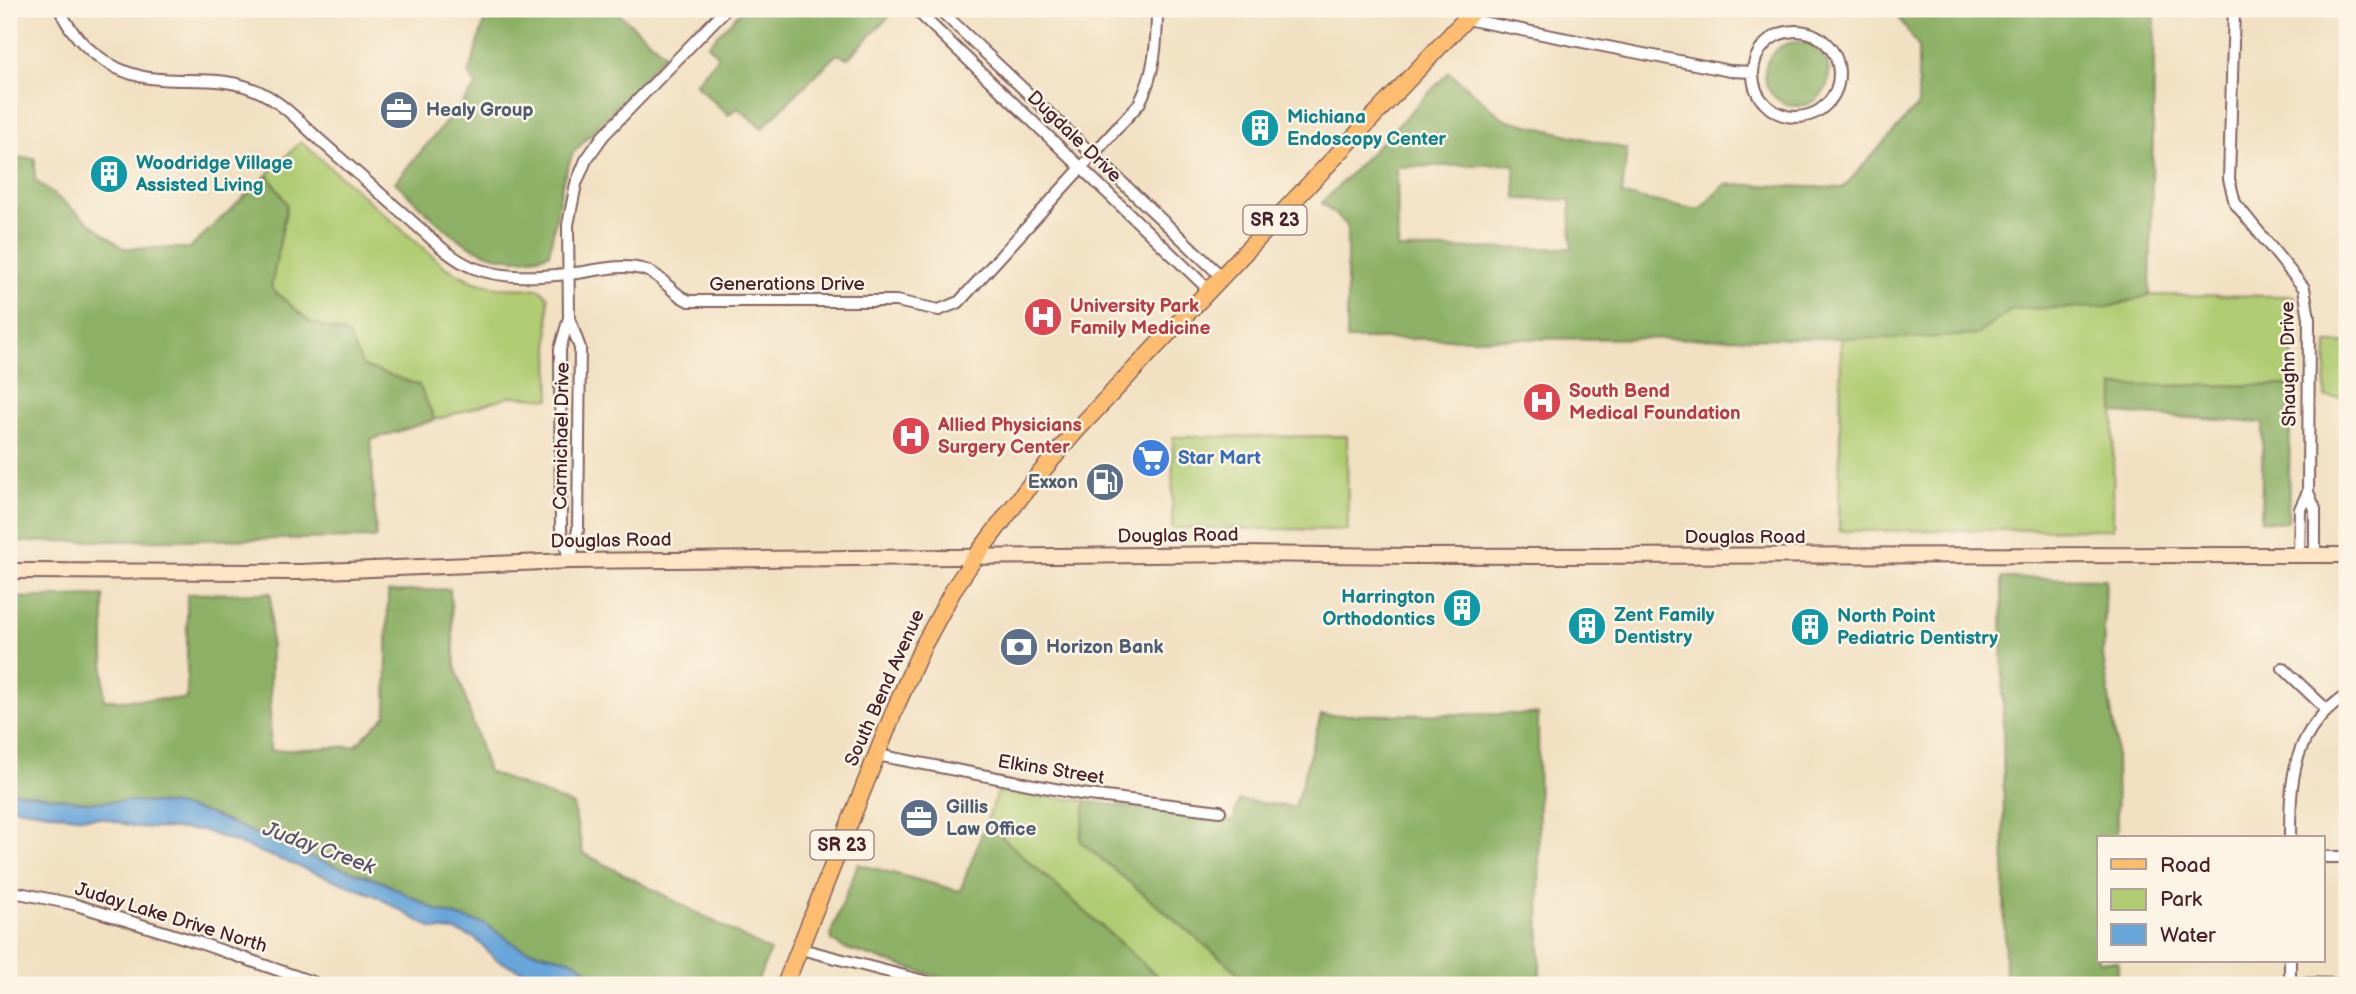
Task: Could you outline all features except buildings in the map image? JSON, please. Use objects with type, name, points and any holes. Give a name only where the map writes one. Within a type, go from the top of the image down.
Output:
[{"type":"main road","name":"South Bend Avenue","points":[[785,985],[913,666],[976,556],[1075,432],[1471,14]]},
{"type":"street","name":"Generations Drive","points":[[60,9],[72,32],[86,47],[115,68],[136,77],[240,84],[263,94],[301,123],[458,260],[493,274],[511,277],[569,274],[601,268],[639,268],[649,271],[679,297],[689,301],[896,301],[939,310],[959,302],[1139,104],[1146,91],[1156,52],[1157,9]]},
{"type":"street","name":"Carmichael Drive","points":[[570,561],[561,531],[560,349],[569,318],[570,215],[576,184],[586,160],[603,136],[726,9]]},
{"type":"street","name":"Dugdale Drive","points":[[915,9],[1209,290]]},
{"type":"street","name":"Dugdale Drive","points":[[939,9],[1222,276]]},
{"type":"street","name":"Shaughn Drive","points":[[2234,9],[2229,179],[2235,203],[2304,288],[2307,298],[2308,492],[2315,509],[2315,554]]},
{"type":"street","points":[[1471,14],[1730,71],[1753,72]]},
{"type":"street","points":[[1791,31],[1815,36],[1833,52],[1838,63],[1839,76],[1830,101],[1820,110],[1794,117],[1769,108],[1760,98],[1753,72],[1761,49],[1769,40],[1791,31]]},
{"type":"street","name":"Carmichael Drive","points":[[569,318],[580,348],[578,530],[570,561]]},
{"type":"street","points":[[561,449],[578,448]]},
{"type":"street","name":"Shaughn Drive","points":[[2299,554],[2300,509],[2308,492]]},
{"type":"street","name":"Douglas Road","points":[[9,571],[299,572],[570,561],[1242,554],[2347,555]]},
{"type":"street","points":[[2283,668],[2327,710]]},
{"type":"street","points":[[2290,836],[2292,781],[2298,753],[2314,724],[2347,695]]},
{"type":"street","name":"Elkins Street","points":[[877,755],[1081,793],[1220,811]]},
{"type":"street","points":[[2324,857],[2347,857]]},
{"type":"street","name":"Juday Lake Drive North","points":[[9,891],[73,904],[321,985]]},
{"type":"street","points":[[801,948],[939,985]]},
{"type":"street","points":[[2290,962],[2290,984],[2347,984]]},
{"type":"green space","points":[[493,9],[614,9],[665,54],[573,153],[563,180],[549,254],[524,259],[502,258],[463,242],[395,182],[477,86],[469,74],[484,22]]},
{"type":"green space","points":[[743,9],[897,9],[848,58],[837,54],[762,128],[738,108],[728,115],[695,84],[719,56],[708,45]]},
{"type":"green space","points":[[1893,9],[2155,9],[2150,295],[2108,307],[2013,309],[1976,335],[1919,338],[1347,339],[1347,225],[1322,203],[1449,72],[1504,119],[1627,149],[1622,195],[1699,210],[1725,184],[1843,188],[1918,105],[1918,46]],"holes":[[[1514,164],[1516,199],[1570,200],[1572,248],[1398,249],[1397,167]]]},
{"type":"green space","points":[[1797,42],[1815,48],[1823,56],[1829,74],[1823,92],[1815,100],[1797,106],[1779,100],[1771,92],[1765,74],[1771,56],[1779,48]]},
{"type":"green space","points":[[301,142],[445,267],[474,282],[502,288],[540,289],[548,297],[550,399],[511,396],[435,420],[419,385],[362,366],[348,335],[310,322],[271,288],[287,204],[268,174]]},
{"type":"green space","points":[[9,158],[35,158],[35,180],[123,248],[190,248],[268,174],[287,204],[271,288],[310,322],[348,335],[363,366],[419,385],[435,420],[371,440],[376,538],[9,542]]},
{"type":"green space","points":[[2150,295],[2295,296],[2291,385],[2114,386],[2113,529],[1839,531],[1841,338],[1976,335],[2013,309],[2108,307]]},
{"type":"green space","points":[[2327,343],[2347,343],[2347,397],[2325,397]]},
{"type":"green space","points":[[2291,385],[2288,522],[2261,521],[2263,423],[2114,413],[2114,386]]},
{"type":"green space","points":[[1347,436],[1348,530],[1172,528],[1173,437]]},
{"type":"green space","points":[[2002,578],[2106,579],[2103,656],[2116,743],[2117,836],[2097,836],[2097,962],[2118,962],[2118,985],[2005,985]]},
{"type":"green space","points":[[450,589],[455,665],[488,772],[573,805],[583,853],[770,951],[756,985],[614,985],[572,960],[521,948],[485,924],[438,911],[383,882],[310,857],[210,814],[175,805],[134,801],[86,802],[9,791],[9,598],[104,596],[104,700],[187,699],[187,594],[271,593],[270,751],[355,746],[386,715],[388,592]]},
{"type":"green space","points":[[1538,714],[1540,984],[1559,985],[1253,985],[1080,841],[1086,801],[1233,821],[1239,800],[1295,807],[1321,715]]},
{"type":"green space","points":[[998,792],[1086,801],[1080,841],[1253,985],[1167,985],[986,823]]},
{"type":"green space","points":[[986,823],[1167,985],[964,985],[844,948],[832,941],[831,933],[858,864],[960,891]]},
{"type":"water","points":[[9,791],[86,802],[134,801],[175,805],[210,814],[310,857],[383,882],[438,911],[485,924],[521,948],[571,960],[614,985],[580,985],[564,976],[527,973],[497,960],[475,938],[456,931],[433,929],[374,895],[202,830],[135,827],[103,818],[75,817],[9,807]]},
{"type":"place","name":"Healy Group","points":[[399,110]]},
{"type":"place","name":"Michiana Endoscopy Center","points":[[1260,128]]},
{"type":"place","name":"Woodridge Village Assisted Living","points":[[109,174]]},
{"type":"place","name":"University Park Family Medicine","points":[[1043,317]]},
{"type":"place","name":"South Bend Medical Foundation","points":[[1542,402]]},
{"type":"place","name":"Allied Physicians Surgery Center","points":[[911,436]]},
{"type":"place","name":"Star Mart","points":[[1151,458]]},
{"type":"place","name":"Exxon","points":[[1105,482]]},
{"type":"place","name":"Harrington Orthodontics","points":[[1462,608]]},
{"type":"place","name":"Zent Family Dentistry","points":[[1587,626]]},
{"type":"place","name":"North Point Pediatric Dentistry","points":[[1810,627]]},
{"type":"place","name":"Horizon Bank","points":[[1019,647]]},
{"type":"place","name":"Gillis Law Office","points":[[919,818]]},
{"type":"water label","name":"Juday Creek","points":[[319,848]]}]
